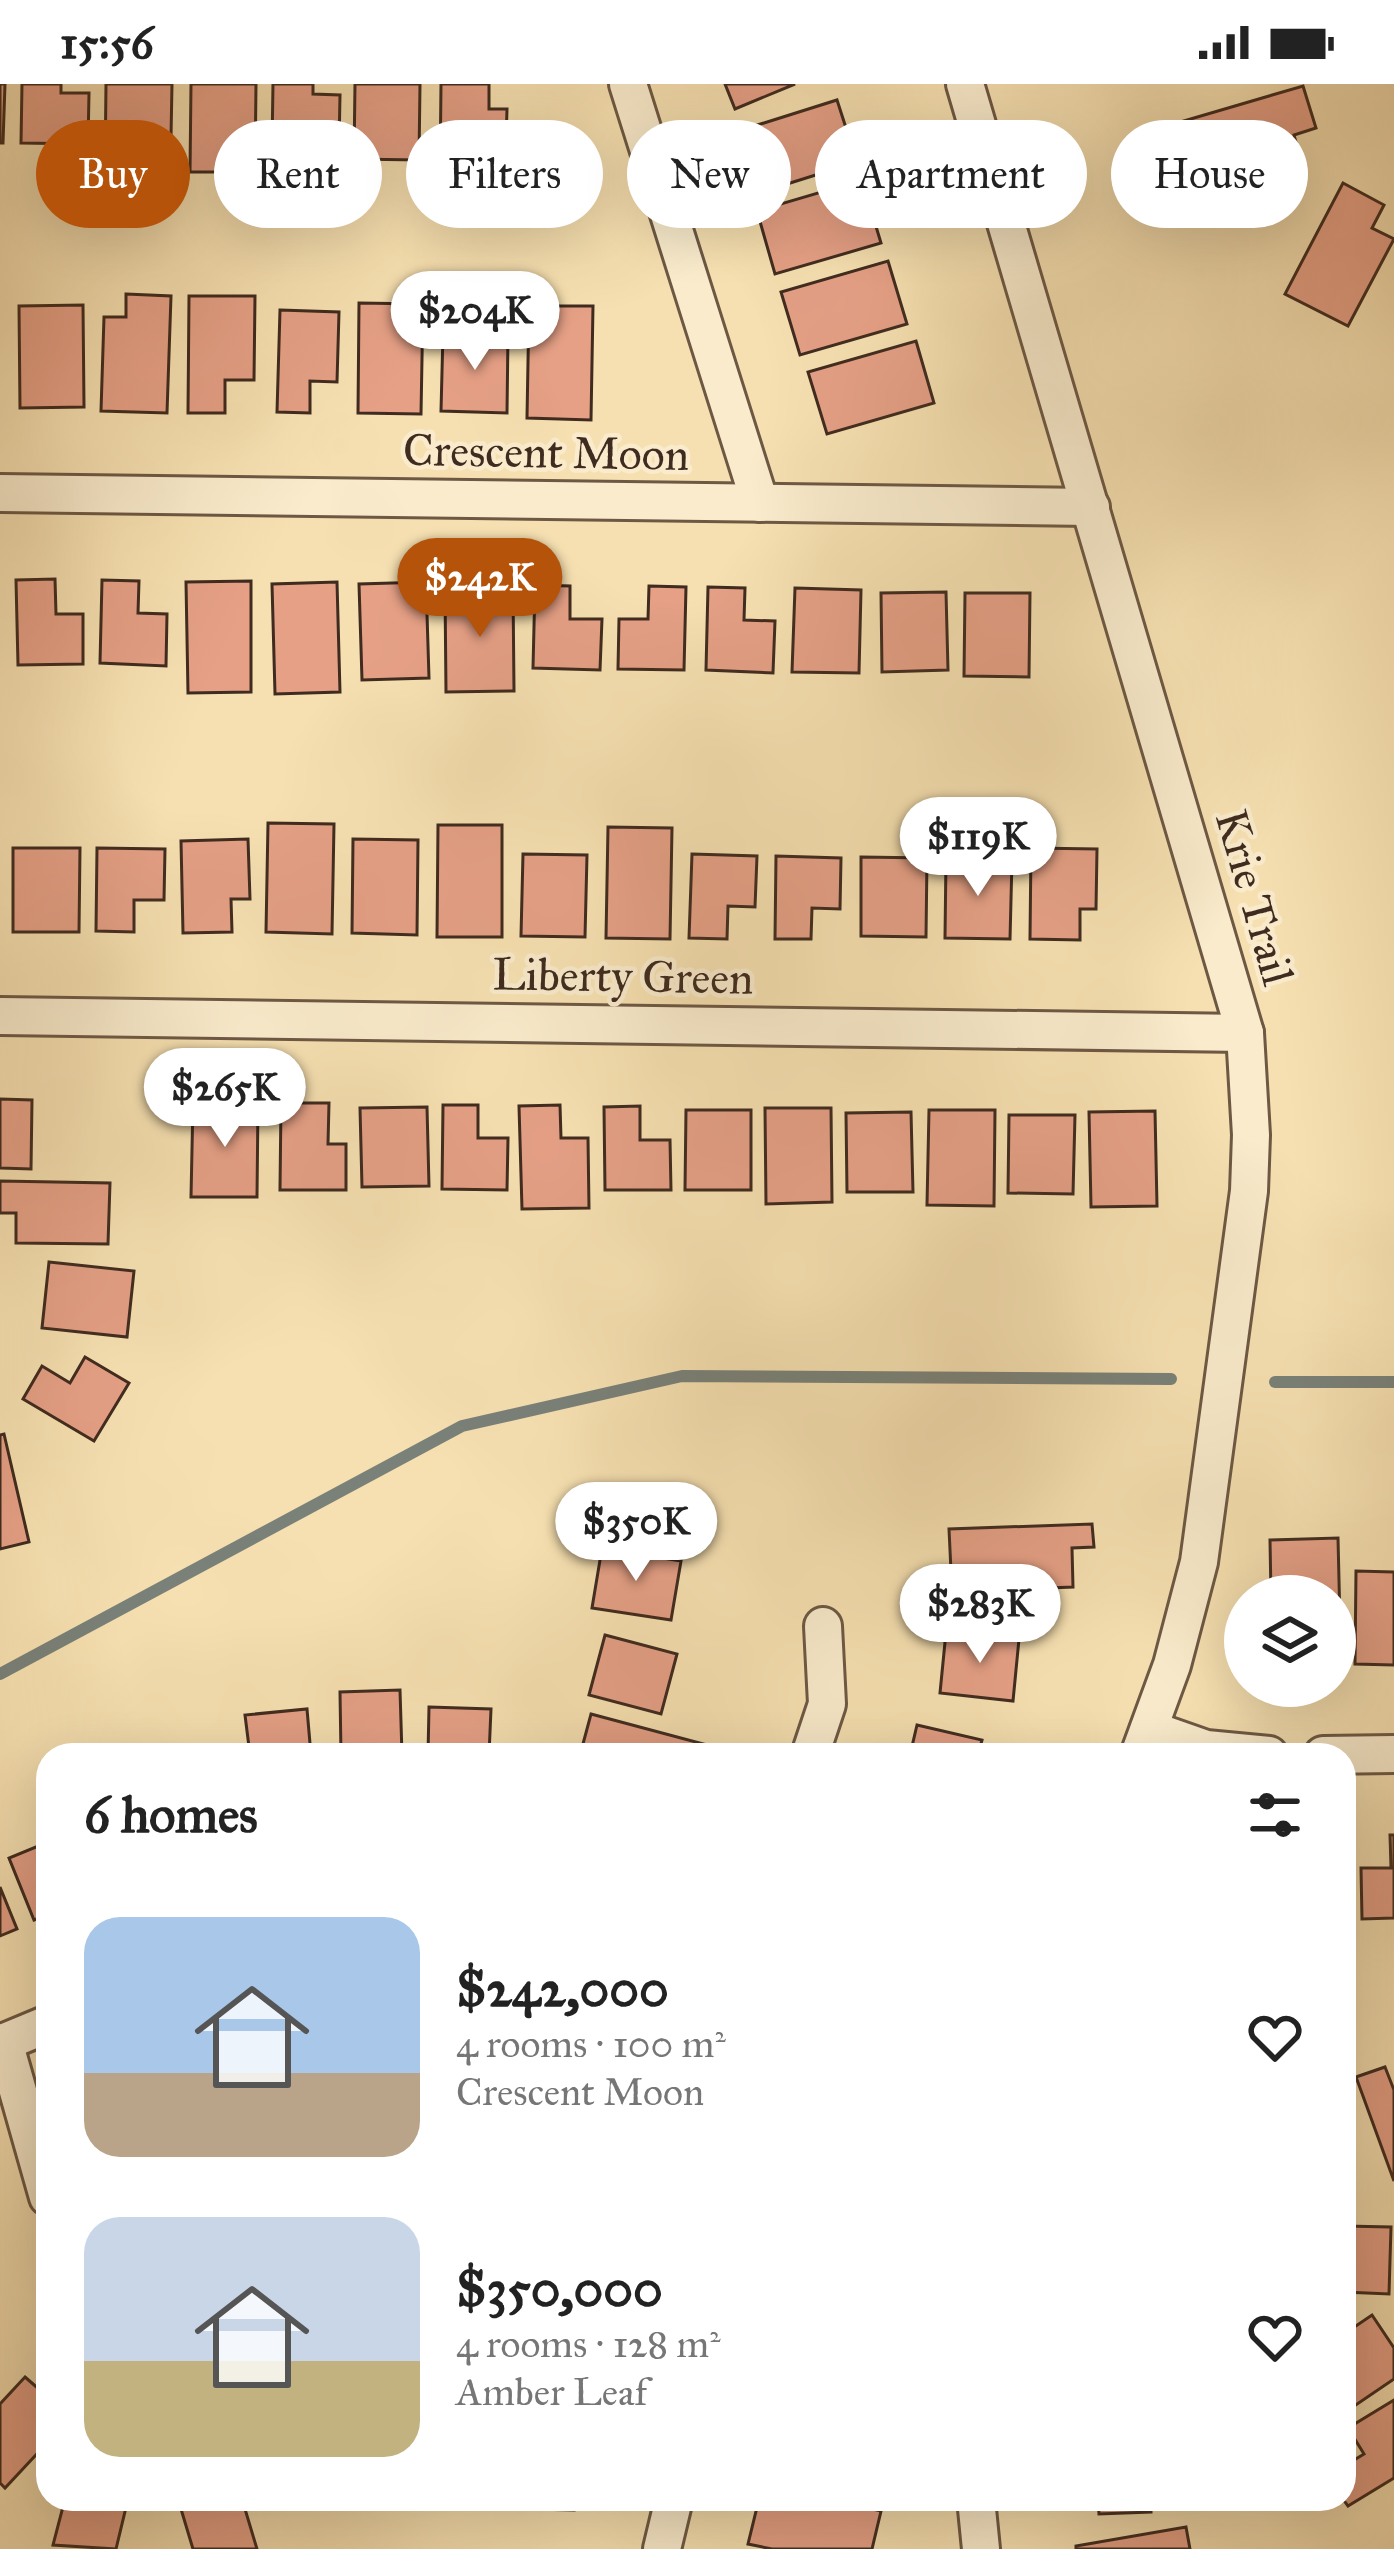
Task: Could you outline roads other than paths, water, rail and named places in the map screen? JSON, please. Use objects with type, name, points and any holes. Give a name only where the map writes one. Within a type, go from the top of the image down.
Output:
[{"type":"street","points":[[628,84],[760,503]]},
{"type":"street","name":"Krie Trail","points":[[965,84],[1244,1033],[1250,1191],[1198,1562],[1172,1665],[1144,1742]]},
{"type":"street","name":"Crescent Moon","points":[[0,494],[1091,507]]},
{"type":"street","name":"Liberty Green","points":[[0,1016],[1244,1033]]},
{"type":"street","points":[[814,1743],[827,1704],[823,1626]]},
{"type":"street","points":[[1356,1755],[1394,1754]]},
{"type":"street","points":[[36,2029],[2,2043],[36,2157]]},
{"type":"street","points":[[662,2549],[671,2511]]},
{"type":"street","points":[[977,2511],[982,2549]]},
{"type":"waterway","points":[[0,1674],[462,1426],[682,1376],[1171,1379]]},
{"type":"waterway","points":[[1275,1382],[1394,1382]]}]
